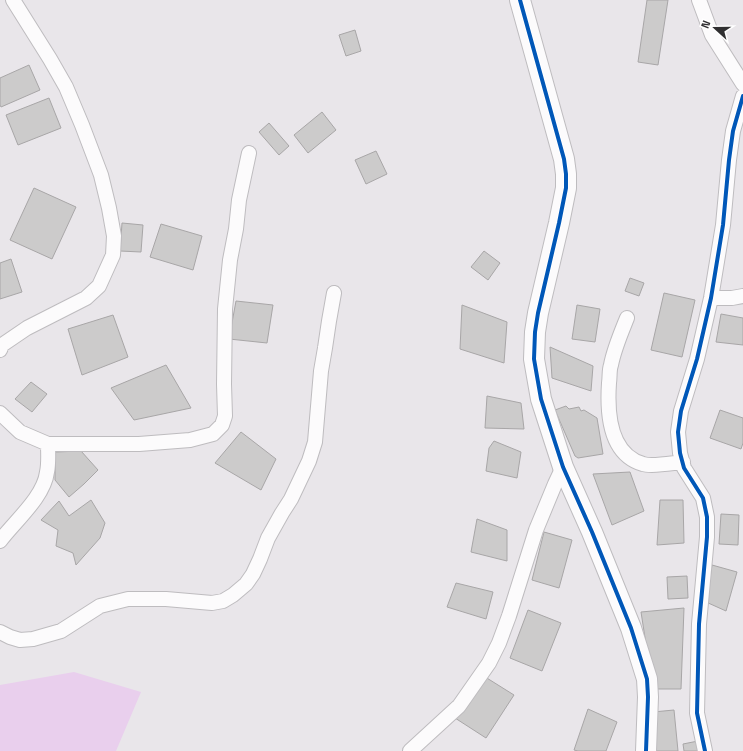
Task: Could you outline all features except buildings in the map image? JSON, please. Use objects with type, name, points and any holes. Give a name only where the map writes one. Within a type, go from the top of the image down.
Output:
[{"type":"street","points":[[0,350],[2,345],[27,328],[86,298],[99,286],[113,255],[114,236],[101,175],[66,87],[13,0]]},
{"type":"street","points":[[520,0],[564,159],[566,174],[566,188],[559,223],[538,313],[534,345],[534,359],[541,399],[563,467],[592,532],[631,628],[647,679],[648,697],[646,751]]},
{"type":"street","points":[[699,0],[712,35],[743,84]]},
{"type":"street","points":[[705,751],[697,713],[699,624],[707,537],[707,517],[703,498],[684,468],[680,452],[678,432],[681,411],[697,359],[711,298],[723,225],[733,131],[743,96]]},
{"type":"street","points":[[0,413],[20,432],[48,444],[139,444],[190,440],[213,434],[222,425],[225,416],[225,309],[229,267],[239,200],[249,153]]},
{"type":"street","points":[[0,632],[20,640],[33,639],[60,631],[100,606],[128,599],[166,599],[212,603],[223,601],[246,584],[253,574],[268,538],[291,498],[309,461],[315,442],[320,371],[334,293]]},
{"type":"street","points":[[711,298],[732,298],[743,296]]},
{"type":"street","points":[[627,318],[610,366],[608,397],[613,433],[617,443],[626,455],[636,461],[644,464],[683,462]]},
{"type":"street","points":[[0,541],[21,517],[40,492],[45,482],[47,473],[48,444]]},
{"type":"street","points":[[410,751],[459,706],[489,663],[508,616],[536,530],[563,467]]},
{"type":"shaded area","points":[[74,672],[141,692],[116,751],[0,751],[0,685]]},
{"type":"cycle path","points":[[520,0],[564,159],[566,174],[566,188],[559,223],[538,313],[535,332],[534,359],[541,399],[563,467],[592,532],[631,628],[647,679],[648,697],[646,751]]},
{"type":"cycle path","points":[[705,751],[697,713],[699,624],[707,537],[707,517],[703,498],[684,468],[680,453],[678,432],[681,411],[697,359],[711,298],[723,225],[733,131],[743,96]]}]
